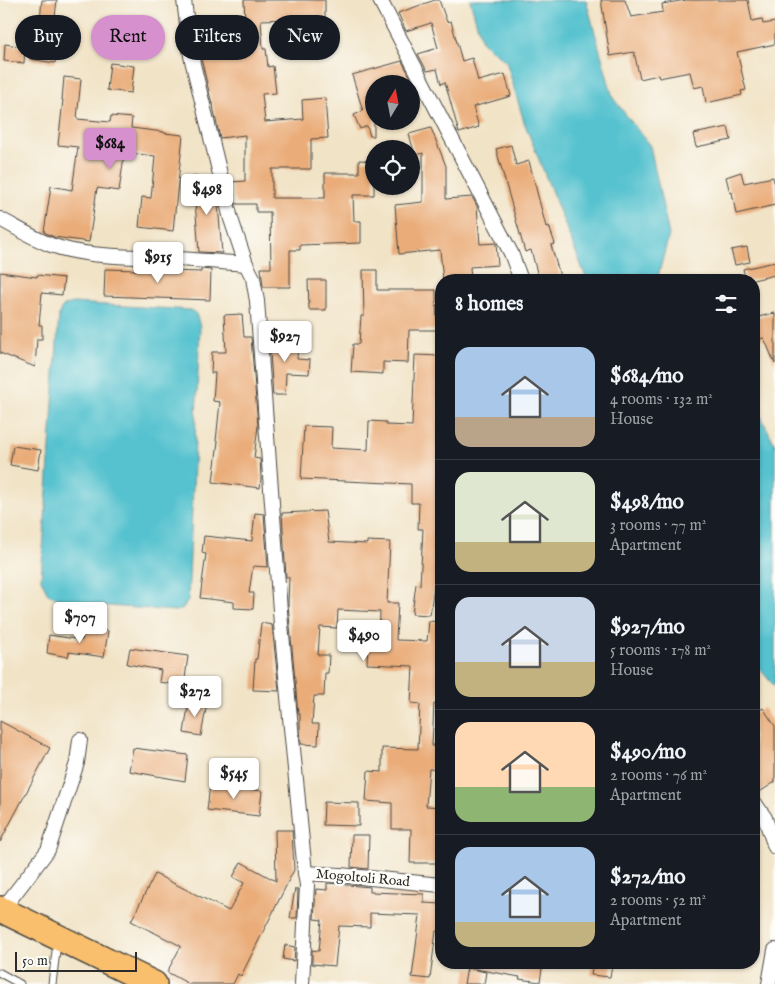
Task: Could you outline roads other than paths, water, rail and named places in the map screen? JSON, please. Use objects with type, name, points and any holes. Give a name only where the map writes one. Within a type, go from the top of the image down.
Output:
[{"type":"highway","points":[[1,910],[154,984]]},
{"type":"street","points":[[184,0],[191,56],[231,219],[246,264],[253,278],[257,301],[281,624],[305,873]]},
{"type":"street","points":[[380,0],[511,253],[519,274]]},
{"type":"street","points":[[0,219],[33,237],[74,251],[115,256],[246,264]]},
{"type":"street","points":[[1,910],[48,850],[77,762],[80,740]]},
{"type":"street","points":[[760,812],[775,847]]},
{"type":"street","name":"Mogoltoli Road","points":[[302,984],[307,885],[305,873],[435,884]]},
{"type":"street","points":[[769,984],[775,950]]},
{"type":"lane","points":[[52,984],[58,937]]},
{"type":"lane","points":[[0,973],[20,984]]},
{"type":"water","points":[[470,0],[586,0],[613,98],[650,146],[669,235],[659,274],[585,274],[524,122],[506,61],[482,42]]},
{"type":"water","points":[[73,303],[192,310],[196,314],[200,326],[188,601],[182,609],[176,611],[68,603],[48,594],[41,579],[59,314],[62,308]]},
{"type":"water","points":[[760,414],[775,445],[775,687],[760,669]]}]
